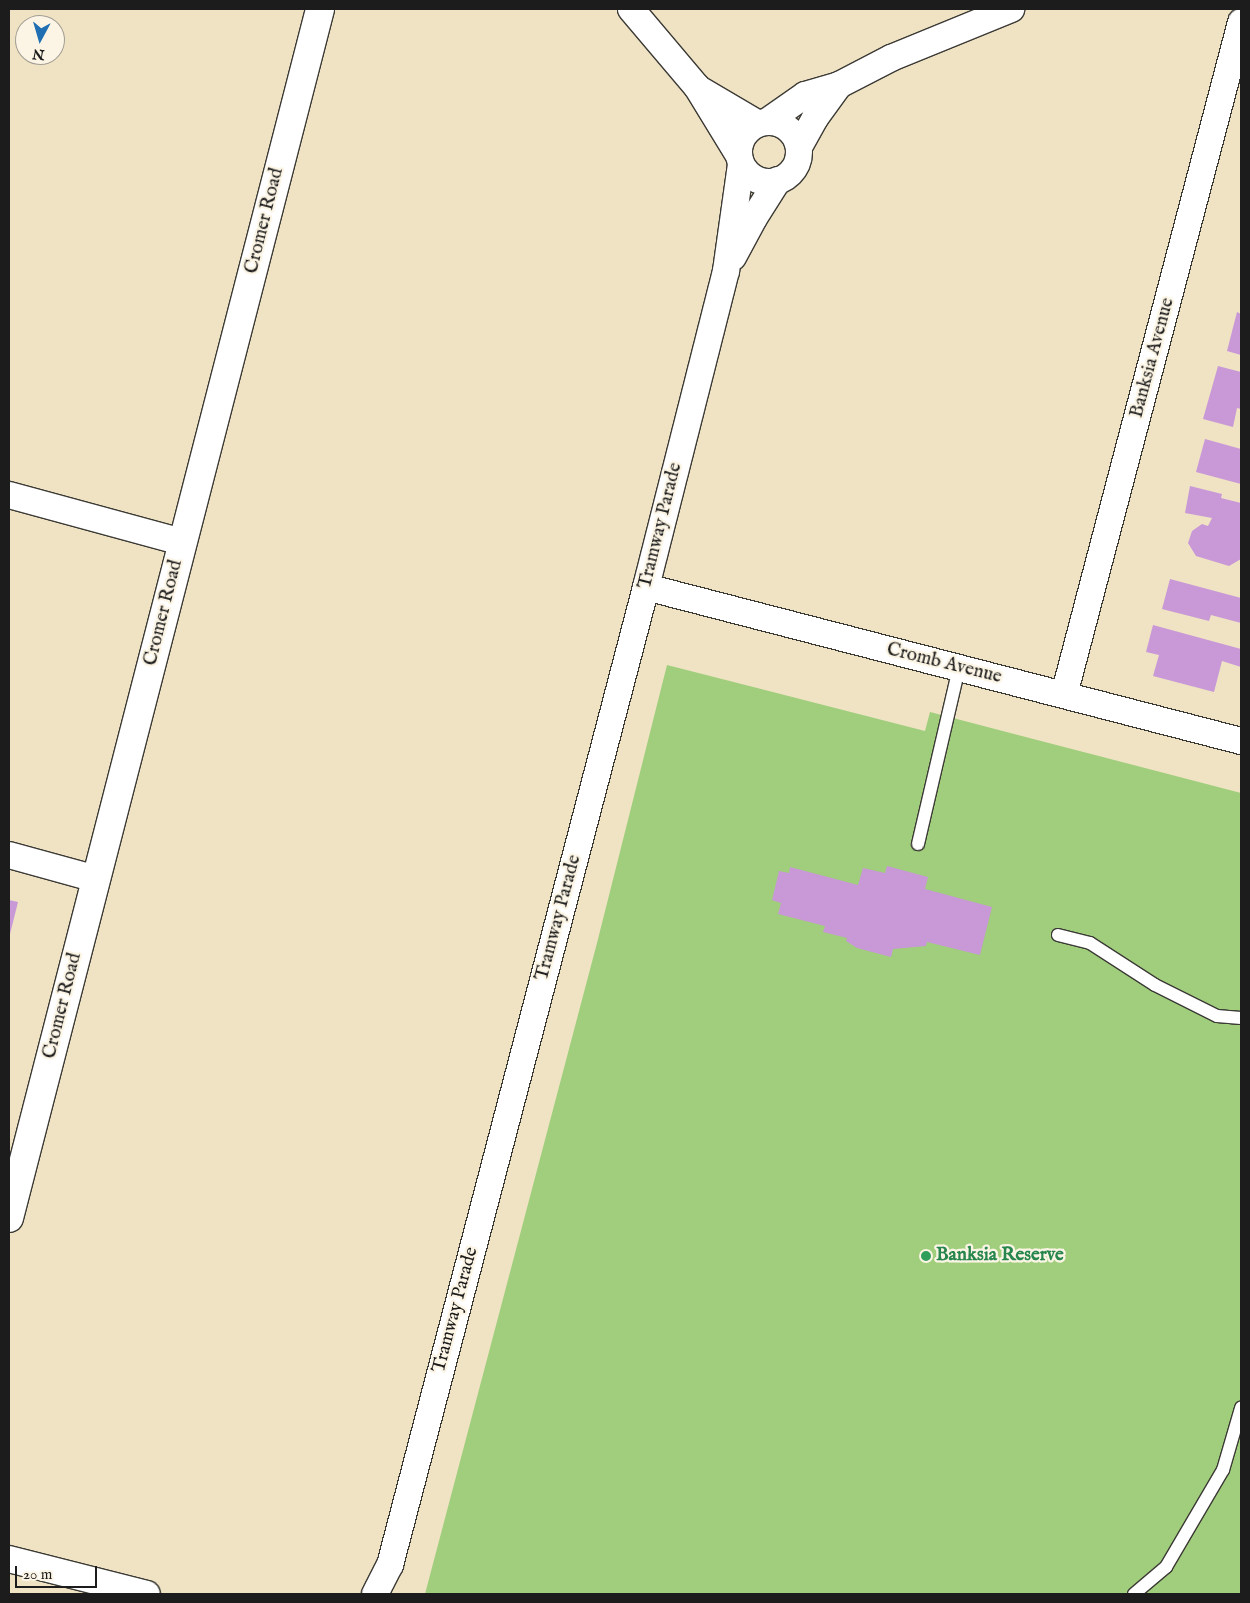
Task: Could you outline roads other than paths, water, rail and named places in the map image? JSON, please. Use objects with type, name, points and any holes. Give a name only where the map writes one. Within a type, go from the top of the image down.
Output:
[{"type":"street","name":"Cromer Road","points":[[9,1218],[320,9]]},
{"type":"street","points":[[631,9],[697,87],[748,174],[758,180],[768,182],[788,175],[794,168],[798,158],[799,147],[796,137],[789,129],[778,122],[763,122],[697,87]]},
{"type":"street","points":[[739,159],[743,134],[805,95],[839,85],[891,58],[1011,9]]},
{"type":"street","name":"Banksia Avenue","points":[[1064,695],[1241,22]]},
{"type":"street","points":[[799,147],[815,118],[839,85]]},
{"type":"street","name":"Tramway Parade","points":[[388,1594],[390,1565],[646,587],[726,271],[739,159]]},
{"type":"street","name":"Tramway Parade","points":[[726,271],[754,218],[778,180]]},
{"type":"street","points":[[9,495],[182,542]]},
{"type":"street","name":"Cromb Avenue","points":[[646,587],[1241,741]]},
{"type":"street","points":[[9,855],[96,879]]},
{"type":"street","points":[[9,1559],[147,1594]]},
{"type":"street","name":"Tramway Parade","points":[[375,1594],[390,1565]]},
{"type":"lane","points":[[918,844],[959,668]]},
{"type":"lane","points":[[1058,935],[1090,943],[1155,985],[1217,1016],[1241,1018]]},
{"type":"lane","points":[[1134,1594],[1166,1567],[1223,1470],[1241,1408]]},
{"type":"place","name":"Banksia Reserve","points":[[926,1256]]}]
